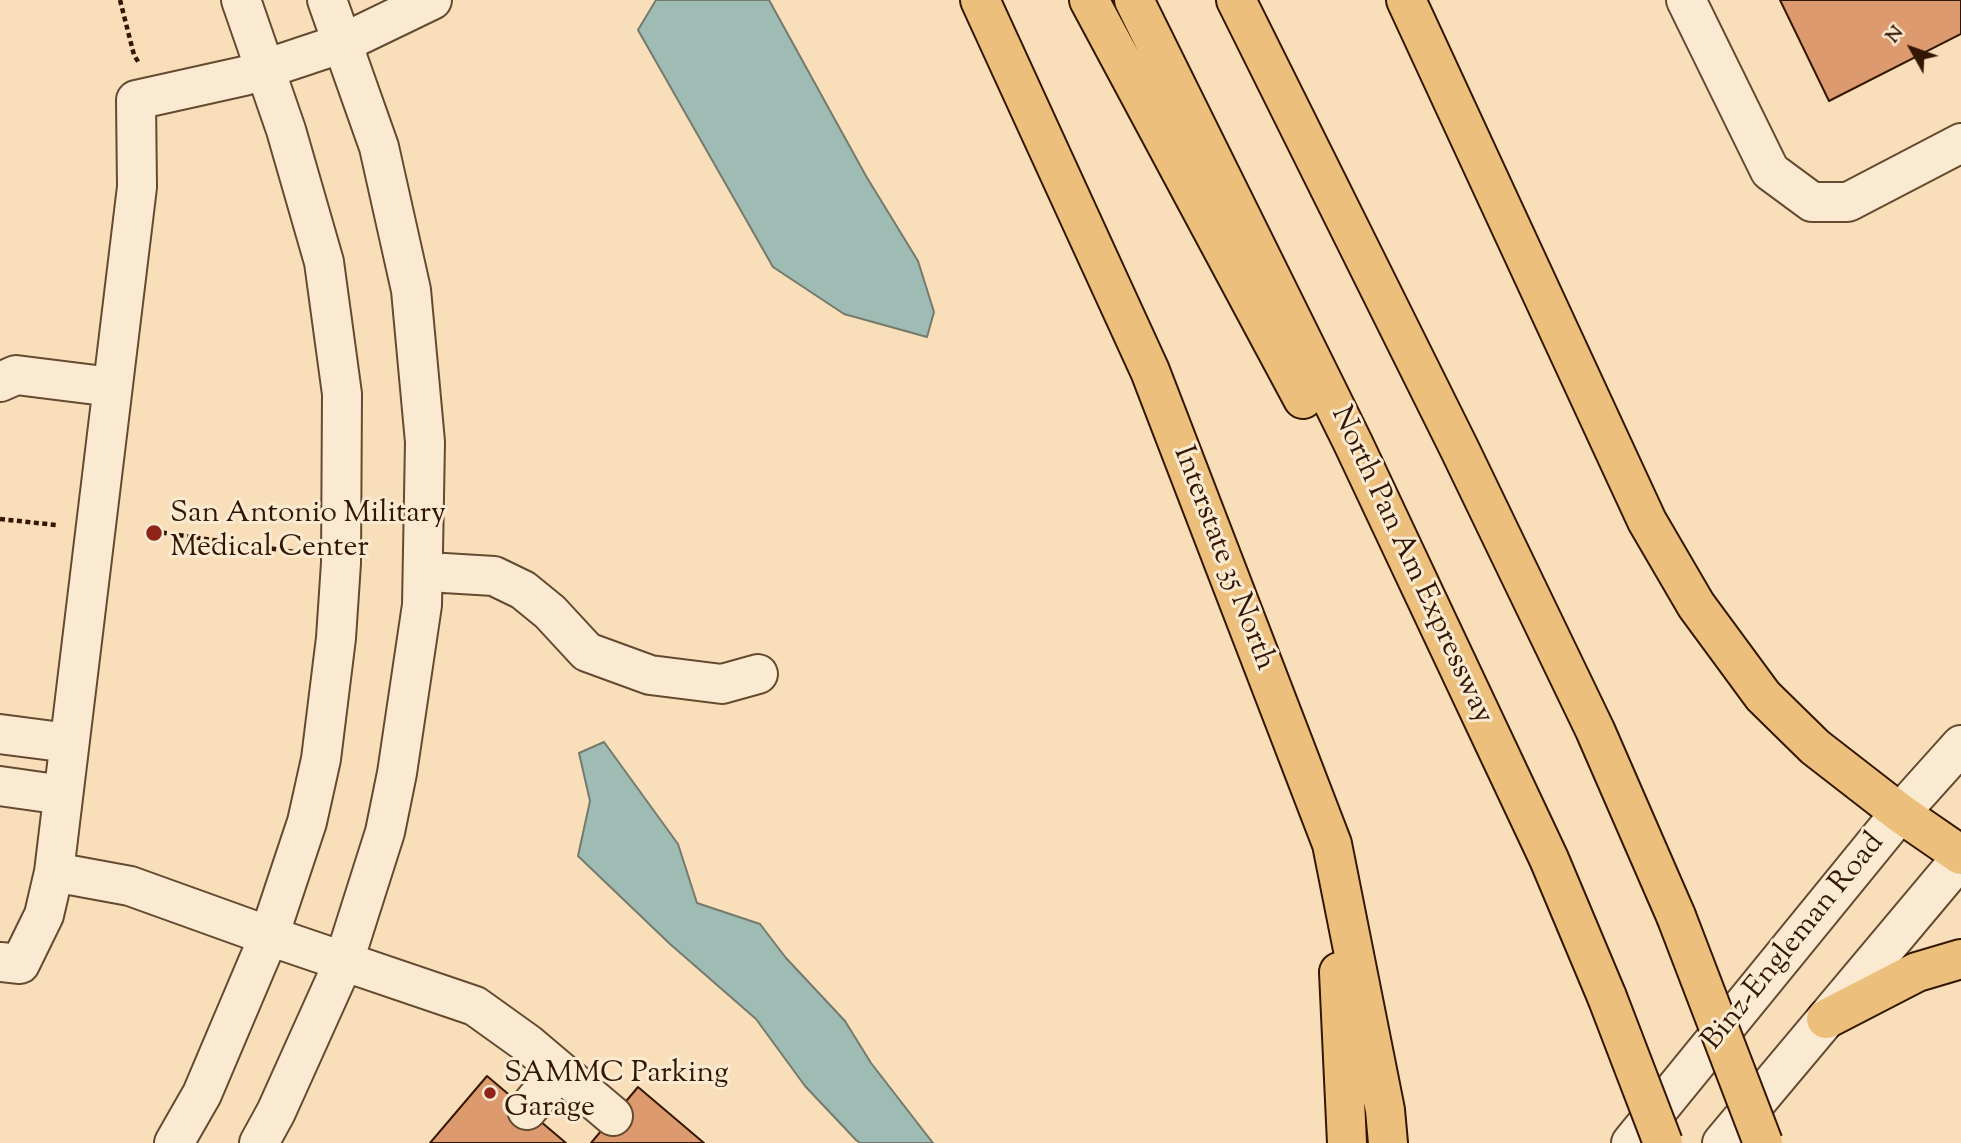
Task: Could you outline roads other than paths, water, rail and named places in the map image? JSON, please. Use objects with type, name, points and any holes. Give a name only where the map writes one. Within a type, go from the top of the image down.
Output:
[{"type":"main road","name":"Interstate 35 North","points":[[980,0],[1150,371],[1332,844],[1385,1110],[1388,1143]]},
{"type":"main road","points":[[1089,0],[1549,859]]},
{"type":"main road","name":"North Pan Am Expressway","points":[[1134,0],[1353,443],[1549,859],[1607,997],[1663,1143]]},
{"type":"main road","points":[[1236,0],[1459,448],[1583,706],[1676,916],[1763,1143]]},
{"type":"main road","points":[[1247,0],[1279,86]]},
{"type":"main road","points":[[1406,0],[1647,521],[1696,605],[1763,696],[1815,747],[1961,856]]},
{"type":"main road","points":[[1332,844],[1347,1143]]},
{"type":"main road","points":[[1826,1019],[1917,972],[1961,959]]},
{"type":"street","points":[[174,1143],[202,1094],[269,936],[307,822],[321,759],[336,638],[343,495],[342,394],[324,262],[286,130],[241,0]]},
{"type":"street","points":[[258,1143],[276,1112],[344,961],[385,832],[397,773],[422,605],[425,442],[411,290],[379,147],[327,0]]},
{"type":"street","points":[[0,962],[20,964],[44,915],[54,872],[137,187],[136,100],[244,76],[343,43],[432,0]]},
{"type":"street","points":[[1686,0],[1770,171],[1812,202],[1848,202],[1961,143]]},
{"type":"street","points":[[0,382],[16,375],[112,387]]},
{"type":"street","points":[[444,573],[494,576],[523,590],[550,612],[587,652],[650,676],[722,684],[758,674]]},
{"type":"street","points":[[0,734],[69,743]]},
{"type":"street","name":"Binz-Engleman Road","points":[[1631,1143],[1900,813],[1961,745]]},
{"type":"street","points":[[0,786],[63,795]]},
{"type":"street","points":[[1723,1143],[1961,856]]},
{"type":"street","points":[[54,872],[130,886],[475,1006],[528,1044],[613,1116]]},
{"type":"street","points":[[527,1110],[559,1071]]},
{"type":"water","points":[[656,0],[769,0],[866,176],[918,261],[934,312],[927,337],[844,314],[773,267],[638,30]]},
{"type":"water","points":[[604,742],[678,844],[697,903],[760,924],[786,958],[845,1021],[871,1063],[933,1143],[860,1143],[856,1140],[805,1086],[756,1019],[670,944],[578,856],[590,801],[579,753]]},
{"type":"place","name":"San Antonio Military Medical Center","points":[[154,533]]},
{"type":"place","name":"SAMMC Parking Garage","points":[[490,1093]]}]
